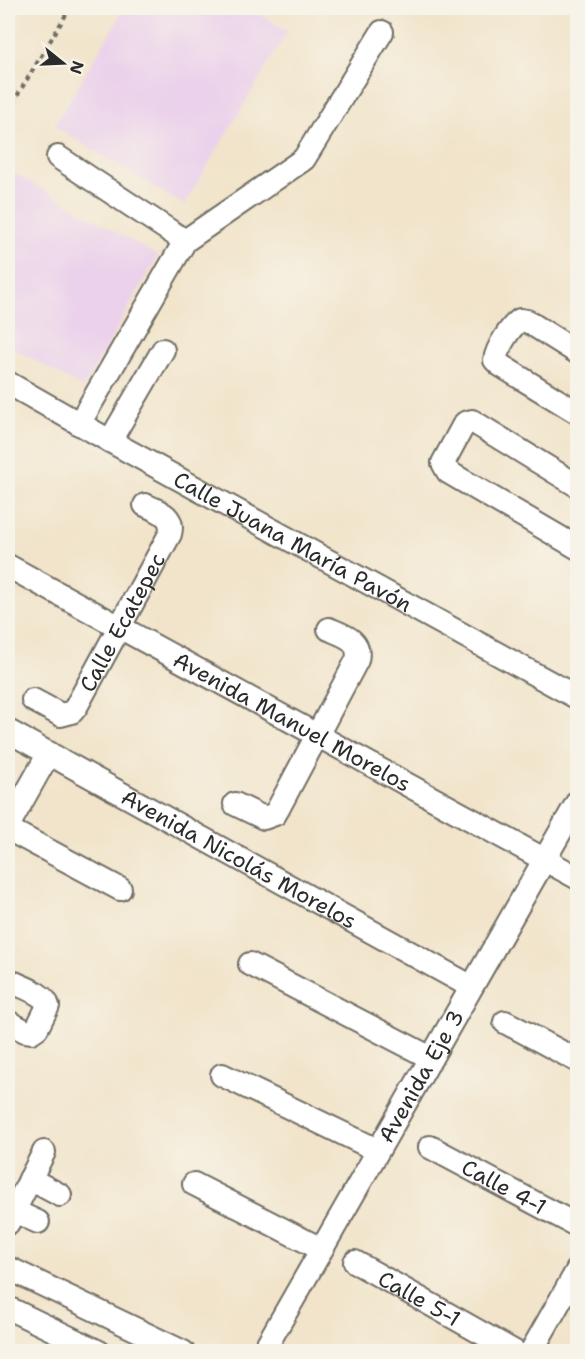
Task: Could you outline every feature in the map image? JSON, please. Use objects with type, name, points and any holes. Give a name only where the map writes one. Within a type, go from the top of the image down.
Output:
[{"type":"street","points":[[80,424],[185,241],[304,159],[382,32]]},
{"type":"street","points":[[58,157],[185,241]]},
{"type":"street","points":[[578,353],[524,320],[514,324],[495,357],[500,366],[578,413]]},
{"type":"street","points":[[110,441],[164,350]]},
{"type":"street","name":"Calle Juana María Pavón","points":[[8,383],[578,698]]},
{"type":"street","points":[[578,486],[472,421],[465,423],[443,463],[448,472],[578,548]]},
{"type":"street","name":"Calle Ecatepec","points":[[33,700],[61,715],[72,712],[120,627],[171,528],[168,517],[145,505]]},
{"type":"street","name":"Avenida Manuel Morelos","points":[[8,566],[578,878]]},
{"type":"street","points":[[235,804],[264,818],[275,814],[359,654],[355,643],[329,629]]},
{"type":"street","name":"Avenida Nicolás Morelos","points":[[8,731],[470,986]]},
{"type":"street","points":[[49,753],[8,828],[120,889]]},
{"type":"street","name":"Avenida Eje 3","points":[[263,1352],[470,986],[578,801]]},
{"type":"street","points":[[250,964],[431,1058]]},
{"type":"street","points":[[8,980],[43,997],[48,1006],[37,1028],[31,1032],[8,1022]]},
{"type":"street","points":[[505,1022],[578,1061]]},
{"type":"street","points":[[222,1075],[377,1150]]},
{"type":"street","name":"Calle 4-1","points":[[430,1146],[578,1226]]},
{"type":"street","points":[[38,1222],[11,1217],[44,1152]]},
{"type":"street","points":[[30,1179],[60,1195]]},
{"type":"street","points":[[194,1184],[321,1249]]},
{"type":"street","name":"Calle 5-1","points":[[356,1262],[515,1352]]},
{"type":"street","points":[[8,1268],[183,1352]]},
{"type":"street","points":[[531,1352],[578,1269]]},
{"type":"street","points":[[8,1308],[99,1352]]},
{"type":"path","points":[[8,111],[70,8]]},
{"type":"shaded area","points":[[125,8],[249,8],[288,31],[184,205],[54,126]]},
{"type":"shaded area","points":[[9,170],[158,256],[83,388],[8,345]]}]
